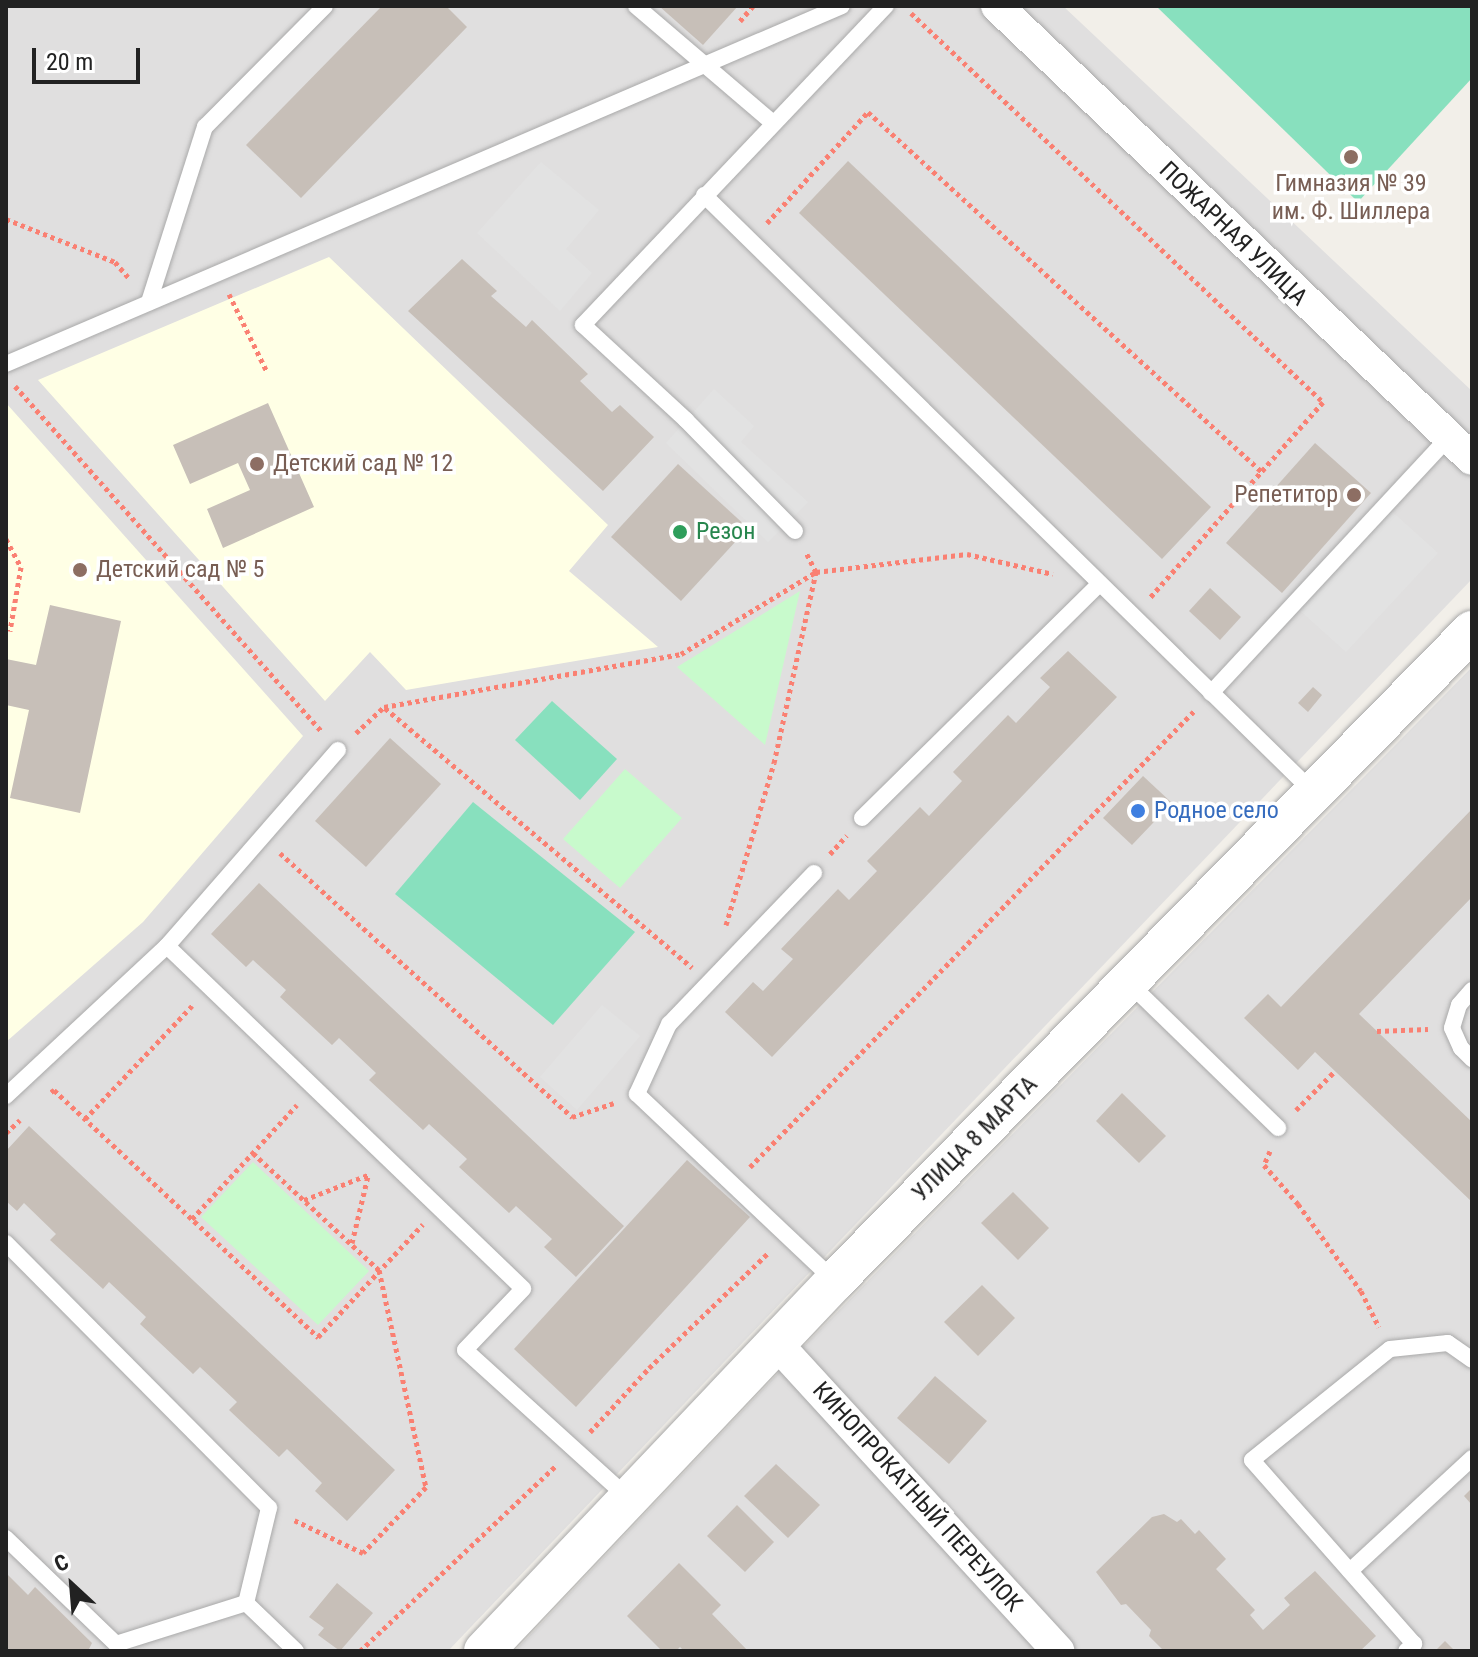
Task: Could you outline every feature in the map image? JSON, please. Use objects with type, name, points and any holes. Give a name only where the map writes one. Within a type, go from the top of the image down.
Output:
[{"type":"street","name":"ПОЖАРНАЯ УЛИЦА","points":[[997,6],[1472,459]]},
{"type":"street","name":"УЛИЦА 8 МАРТА","points":[[484,1651],[835,1281],[1316,794],[1472,631]]},
{"type":"street","name":"КИНОПРОКАТНЫЙ ПЕРЕУЛОК","points":[[776,1343],[1047,1647]]},
{"type":"lane","points":[[149,302],[205,127],[325,6]]},
{"type":"lane","points":[[636,6],[773,123]]},
{"type":"lane","points":[[6,364],[702,63],[842,6]]},
{"type":"lane","points":[[795,531],[686,420],[583,325],[886,6]]},
{"type":"lane","points":[[704,195],[1098,585],[1316,794]]},
{"type":"lane","points":[[1211,693],[1448,438]]},
{"type":"lane","points":[[862,818],[1098,585]]},
{"type":"lane","points":[[6,1096],[167,946],[338,750]]},
{"type":"lane","points":[[814,873],[669,1024],[637,1094],[835,1281]]},
{"type":"lane","points":[[167,946],[523,1289],[465,1350],[629,1498]]},
{"type":"lane","points":[[1129,983],[1278,1128]]},
{"type":"lane","points":[[1472,990],[1459,1005],[1452,1028],[1461,1048],[1472,1059]]},
{"type":"lane","points":[[6,1243],[269,1508],[246,1603]]},
{"type":"lane","points":[[1406,1651],[1414,1644],[1252,1460],[1390,1349],[1448,1343],[1472,1360]]},
{"type":"lane","points":[[1350,1571],[1472,1458]]},
{"type":"lane","points":[[6,1538],[116,1644],[246,1603]]},
{"type":"lane","points":[[246,1603],[296,1651]]},
{"type":"path","points":[[904,6],[1323,402],[1132,618]]},
{"type":"path","points":[[750,241],[868,112],[1262,472]]},
{"type":"path","points":[[6,219],[115,262],[149,302]]},
{"type":"path","points":[[217,272],[267,372]]},
{"type":"path","points":[[6,376],[338,750],[384,707],[681,654],[816,572],[967,554],[1098,585]]},
{"type":"path","points":[[6,539],[21,567],[10,631]]},
{"type":"path","points":[[384,707],[710,982],[774,763],[816,572]]},
{"type":"path","points":[[733,1185],[1211,693]]},
{"type":"path","points":[[814,873],[862,818]]},
{"type":"path","points":[[261,837],[572,1117],[637,1094]]},
{"type":"path","points":[[85,1119],[210,987]]},
{"type":"path","points":[[1377,1031],[1452,1028]]},
{"type":"path","points":[[1335,1071],[1278,1128],[1264,1165],[1298,1204],[1361,1291],[1390,1349]]},
{"type":"path","points":[[192,1219],[314,1088]]},
{"type":"path","points":[[45,1099],[54,1090],[318,1337],[438,1207]]},
{"type":"path","points":[[6,1133],[25,1116]]},
{"type":"path","points":[[253,1153],[379,1270],[426,1487],[363,1553],[269,1508]]},
{"type":"path","points":[[351,1244],[368,1176],[385,1156]]},
{"type":"path","points":[[304,1200],[368,1176]]},
{"type":"shaded area","points":[[6,6],[1063,6],[1472,391],[1472,579],[448,1651],[6,1651]]},
{"type":"shaded area","points":[[541,162],[599,210],[566,249],[592,273],[560,311],[477,233]]},
{"type":"shaded area","points":[[329,257],[608,525],[569,571],[658,647],[406,690],[370,652],[325,701],[38,380]]},
{"type":"shaded area","points":[[714,389],[754,426],[741,442],[808,502],[768,542],[666,443]]},
{"type":"shaded area","name":"Детский сад № 5","points":[[6,403],[303,736],[143,922],[6,1042]]},
{"type":"shaded area","points":[[1387,507],[1438,553],[1346,652],[1296,607]]},
{"type":"shaded area","points":[[1472,667],[1472,1651],[1073,1651],[802,1348]]},
{"type":"shaded area","points":[[602,1005],[640,1036],[577,1110],[540,1077]]},
{"type":"shaded area","points":[[786,1365],[1048,1651],[515,1651]]},
{"type":"green space","name":"Гимназия № 39 им. Ф. Шиллера","points":[[1156,6],[1472,6],[1472,78],[1358,202]]},
{"type":"green space","points":[[800,591],[765,745],[677,667]]},
{"type":"green space","points":[[552,701],[617,759],[580,800],[515,740]]},
{"type":"green space","points":[[625,769],[682,818],[620,888],[563,839]]},
{"type":"green space","points":[[473,802],[635,932],[553,1025],[395,894]]},
{"type":"green space","points":[[253,1162],[369,1271],[318,1325],[201,1217]]},
{"type":"building","points":[[382,6],[446,6],[467,27],[301,198],[246,145]]},
{"type":"building","points":[[659,6],[738,6],[703,45]]},
{"type":"building","points":[[848,161],[1211,507],[1162,559],[799,213]]},
{"type":"building","points":[[462,259],[497,291],[491,296],[526,327],[532,320],[588,374],[580,381],[612,412],[620,405],[654,437],[603,491],[408,311]]},
{"type":"building","points":[[268,403],[314,507],[223,548],[207,509],[250,490],[238,463],[190,484],[173,445]]},
{"type":"building","points":[[1315,443],[1371,493],[1282,593],[1226,543]]},
{"type":"building","name":"Резон","points":[[678,464],[748,528],[681,601],[611,537]]},
{"type":"building","points":[[1210,588],[1241,617],[1220,640],[1189,611]]},
{"type":"building","points":[[50,605],[121,621],[80,813],[10,798],[29,710],[6,705],[6,659],[36,665]]},
{"type":"building","points":[[1068,651],[1117,697],[772,1057],[725,1012],[753,982],[763,991],[793,959],[781,949],[838,889],[849,900],[877,871],[867,861],[920,807],[929,816],[962,781],[953,772],[1008,715],[1016,723],[1050,687],[1040,678]]},
{"type":"building","points":[[1313,687],[1322,695],[1308,712],[1298,703]]},
{"type":"building","points":[[390,738],[441,784],[366,867],[315,821]]},
{"type":"building","name":"Родное село","points":[[1143,776],[1172,803],[1132,845],[1103,818]]},
{"type":"building","points":[[1472,809],[1472,897],[1359,1014],[1472,1122],[1472,1202],[1315,1052],[1298,1070],[1244,1018],[1268,994],[1281,1007]]},
{"type":"building","points":[[259,883],[624,1226],[576,1277],[544,1247],[552,1239],[516,1206],[509,1213],[459,1167],[467,1159],[429,1124],[423,1130],[369,1080],[376,1073],[339,1038],[332,1045],[280,997],[286,990],[253,960],[246,967],[211,934]]},
{"type":"building","points":[[1122,1093],[1166,1136],[1139,1163],[1096,1121]]},
{"type":"building","points":[[29,1126],[395,1470],[347,1521],[315,1491],[322,1483],[287,1449],[279,1457],[229,1410],[237,1402],[200,1367],[193,1374],[140,1324],[146,1317],[109,1282],[103,1289],[50,1240],[56,1234],[24,1203],[17,1211],[6,1201],[6,1151]]},
{"type":"building","points":[[687,1160],[750,1217],[576,1407],[514,1349]]},
{"type":"building","points":[[1013,1192],[1049,1228],[1018,1260],[981,1223]]},
{"type":"building","points":[[982,1285],[1015,1318],[978,1356],[944,1322]]},
{"type":"building","points":[[935,1376],[987,1421],[949,1464],[897,1418]]},
{"type":"building","points":[[776,1464],[820,1505],[788,1538],[744,1496]]},
{"type":"building","points":[[1472,1488],[1472,1505],[1464,1496]]},
{"type":"building","points":[[737,1505],[774,1542],[745,1572],[707,1536]]},
{"type":"building","points":[[1164,1514],[1177,1522],[1181,1519],[1195,1534],[1199,1530],[1226,1559],[1216,1569],[1255,1610],[1250,1615],[1263,1630],[1290,1605],[1284,1598],[1315,1571],[1376,1636],[1360,1651],[1162,1649],[1149,1636],[1151,1630],[1126,1604],[1121,1605],[1096,1572],[1152,1517]]},
{"type":"building","points":[[679,1563],[721,1605],[712,1614],[748,1651],[684,1651],[680,1647],[676,1651],[662,1651],[627,1616]]},
{"type":"building","points":[[6,1573],[28,1595],[35,1587],[92,1643],[88,1651],[6,1651]]},
{"type":"building","points":[[337,1583],[373,1613],[340,1651],[318,1635],[324,1628],[309,1617]]},
{"type":"building","points":[[1445,1641],[1455,1651],[1435,1651]]},
{"type":"place","name":"Гимназия № 39 им. Ф. Шиллера","points":[[1351,157]]},
{"type":"place","name":"Детский сад № 12","points":[[257,464]]},
{"type":"place","name":"Репетитор","points":[[1354,495]]},
{"type":"place","name":"Резон","points":[[680,532]]},
{"type":"place","name":"Детский сад № 5","points":[[80,570]]},
{"type":"place","name":"Родное село","points":[[1138,811]]}]
